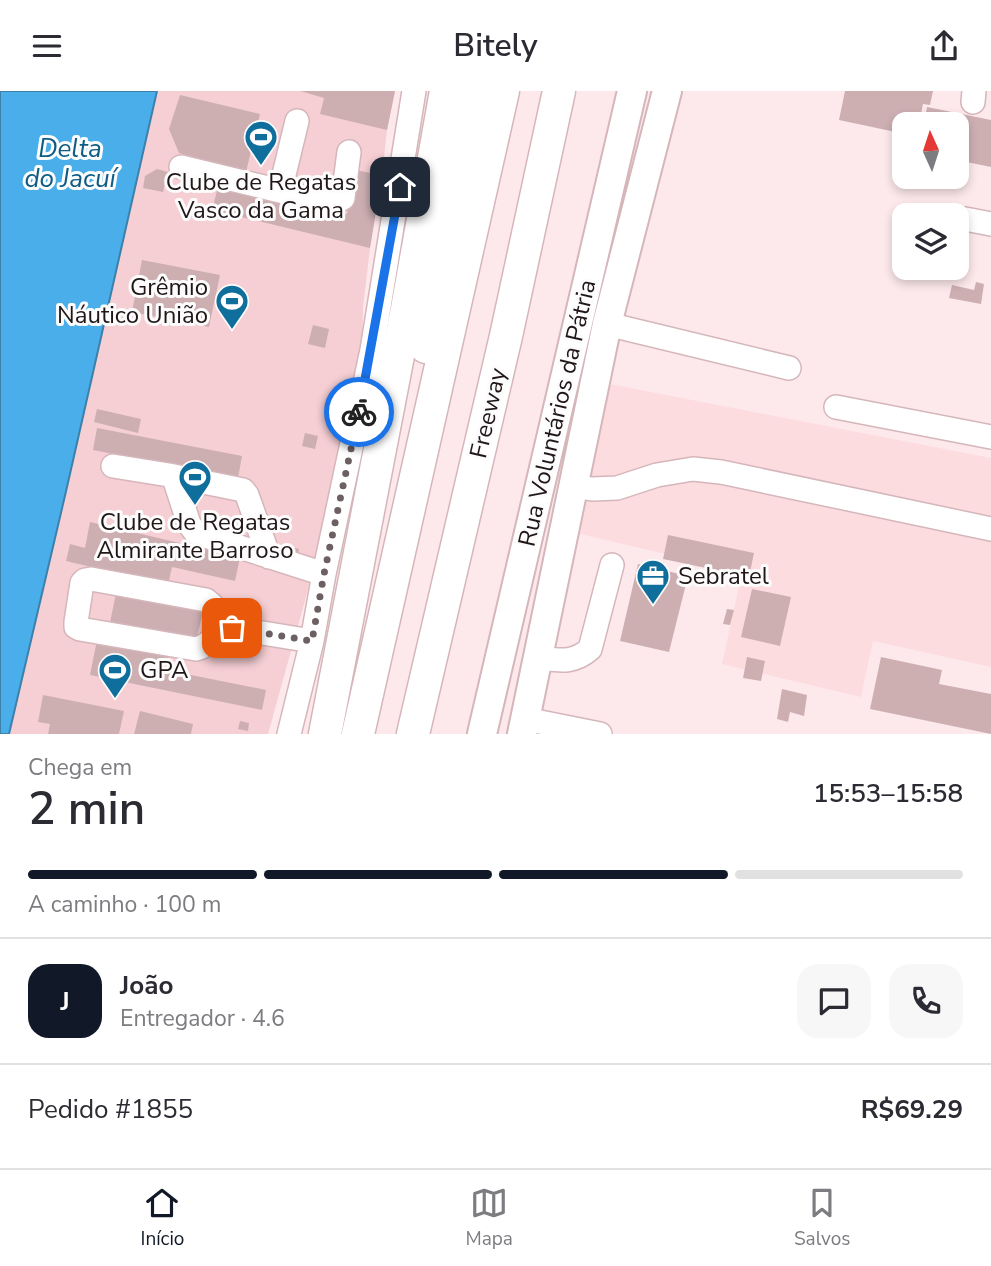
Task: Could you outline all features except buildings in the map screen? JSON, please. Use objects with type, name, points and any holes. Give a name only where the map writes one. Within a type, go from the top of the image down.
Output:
[{"type":"highway","points":[[325,734],[446,91]]},
{"type":"highway","points":[[406,522],[404,477],[471,91]]},
{"type":"highway","points":[[358,734],[503,91]]},
{"type":"highway","name":"Freeway","points":[[413,734],[506,336],[559,91]]},
{"type":"main road","name":"Rua Voluntários da Pátria","points":[[482,734],[632,91]]},
{"type":"main road","name":"Rua Voluntários da Pátria","points":[[523,726],[607,324],[667,91]]},
{"type":"main road","points":[[489,734],[502,726],[523,726]]},
{"type":"street","points":[[289,734],[312,641],[372,350],[414,91]]},
{"type":"street","points":[[280,191],[297,121]]},
{"type":"street","points":[[181,167],[322,203],[336,202],[343,198],[349,152]]},
{"type":"street","points":[[969,220],[991,224]]},
{"type":"street","points":[[607,324],[789,368]]},
{"type":"street","points":[[836,407],[991,437]]},
{"type":"street","points":[[113,466],[246,492],[269,557]]},
{"type":"street","points":[[572,486],[592,489],[617,488],[657,475],[693,469],[721,472],[991,529]]},
{"type":"street","points":[[169,475],[174,478],[189,524],[196,533],[324,574]]},
{"type":"street","points":[[537,658],[580,658],[590,649],[612,565]]},
{"type":"street","points":[[222,629],[212,605],[206,600],[91,579],[82,583],[76,622],[76,627],[80,629],[196,649],[204,647],[222,629],[232,628],[312,641]]},
{"type":"street","points":[[523,726],[600,734]]},
{"type":"shaded area","points":[[157,91],[395,91],[370,248],[363,308],[362,353],[306,597],[268,734],[9,734],[84,413]]},
{"type":"shaded area","points":[[610,384],[991,458],[991,667],[873,641],[861,697],[722,664],[742,572],[580,534]]},
{"type":"water","name":"Delta do Jacuí","points":[[0,91],[157,91],[9,734],[0,734]]},
{"type":"way so far","points":[[232,628],[312,641],[359,412]]},
{"type":"place","name":"Clube de Regatas Vasco da Gama","points":[[261,167]]},
{"type":"place","name":"Grêmio Náutico União","points":[[232,331]]},
{"type":"place","name":"Clube de Regatas Almirante Barroso","points":[[195,507]]},
{"type":"place","name":"Sebratel","points":[[653,606]]},
{"type":"place","name":"GPA","points":[[115,700]]},
{"type":"route","points":[[359,412],[400,187]]}]
